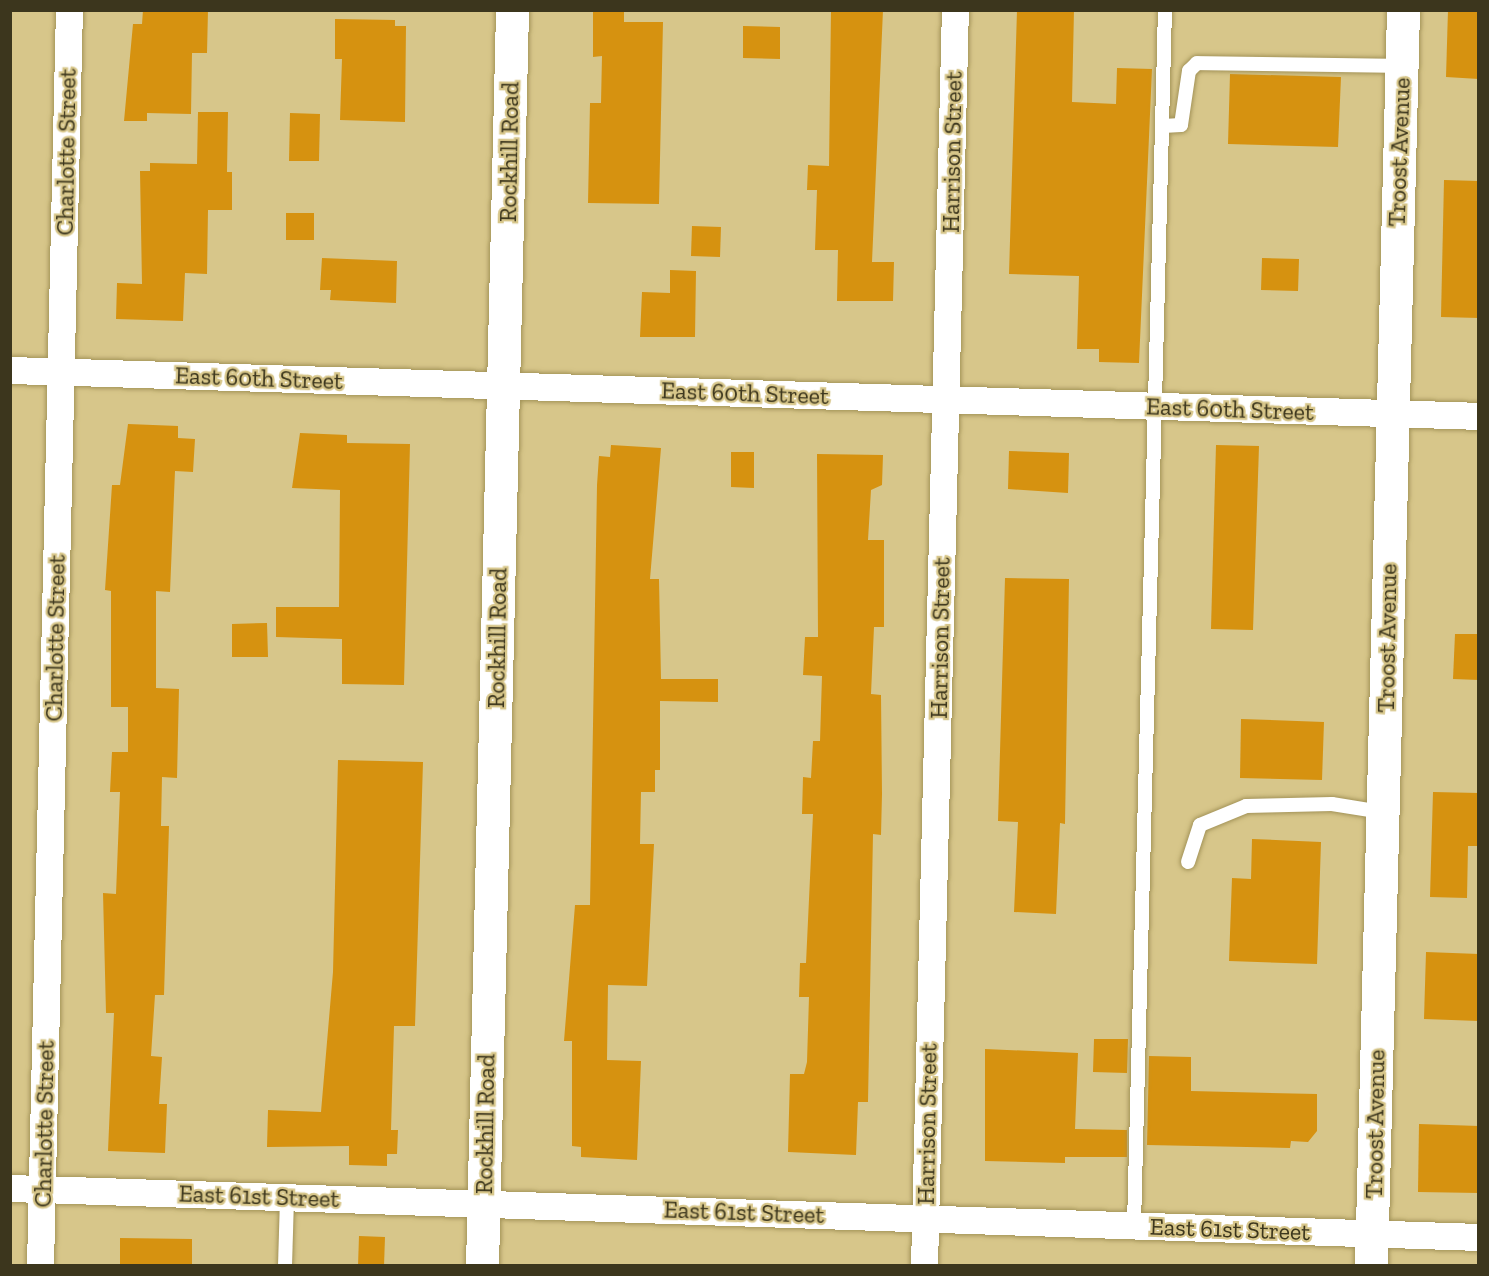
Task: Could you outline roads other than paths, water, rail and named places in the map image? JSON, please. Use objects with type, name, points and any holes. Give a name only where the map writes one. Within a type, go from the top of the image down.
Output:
[{"type":"main road","name":"Rockhill Road","points":[[482,1266],[512,10]]},
{"type":"main road","name":"Troost Avenue","points":[[1371,1266],[1403,10]]},
{"type":"street","name":"Charlotte Street","points":[[40,1266],[69,10]]},
{"type":"street","name":"Harrison Street","points":[[924,1266],[955,10]]},
{"type":"street","name":"East 60th Street","points":[[10,370],[1479,416]]},
{"type":"street","name":"East 61st Street","points":[[10,1188],[1479,1237]]},
{"type":"lane","points":[[1134,1225],[1166,10]]},
{"type":"lane","points":[[1163,126],[1181,125],[1189,71],[1197,63],[1401,66]]},
{"type":"lane","points":[[1188,862],[1200,825],[1246,806],[1332,804],[1382,812]]},
{"type":"lane","points":[[285,1266],[287,1197]]}]
